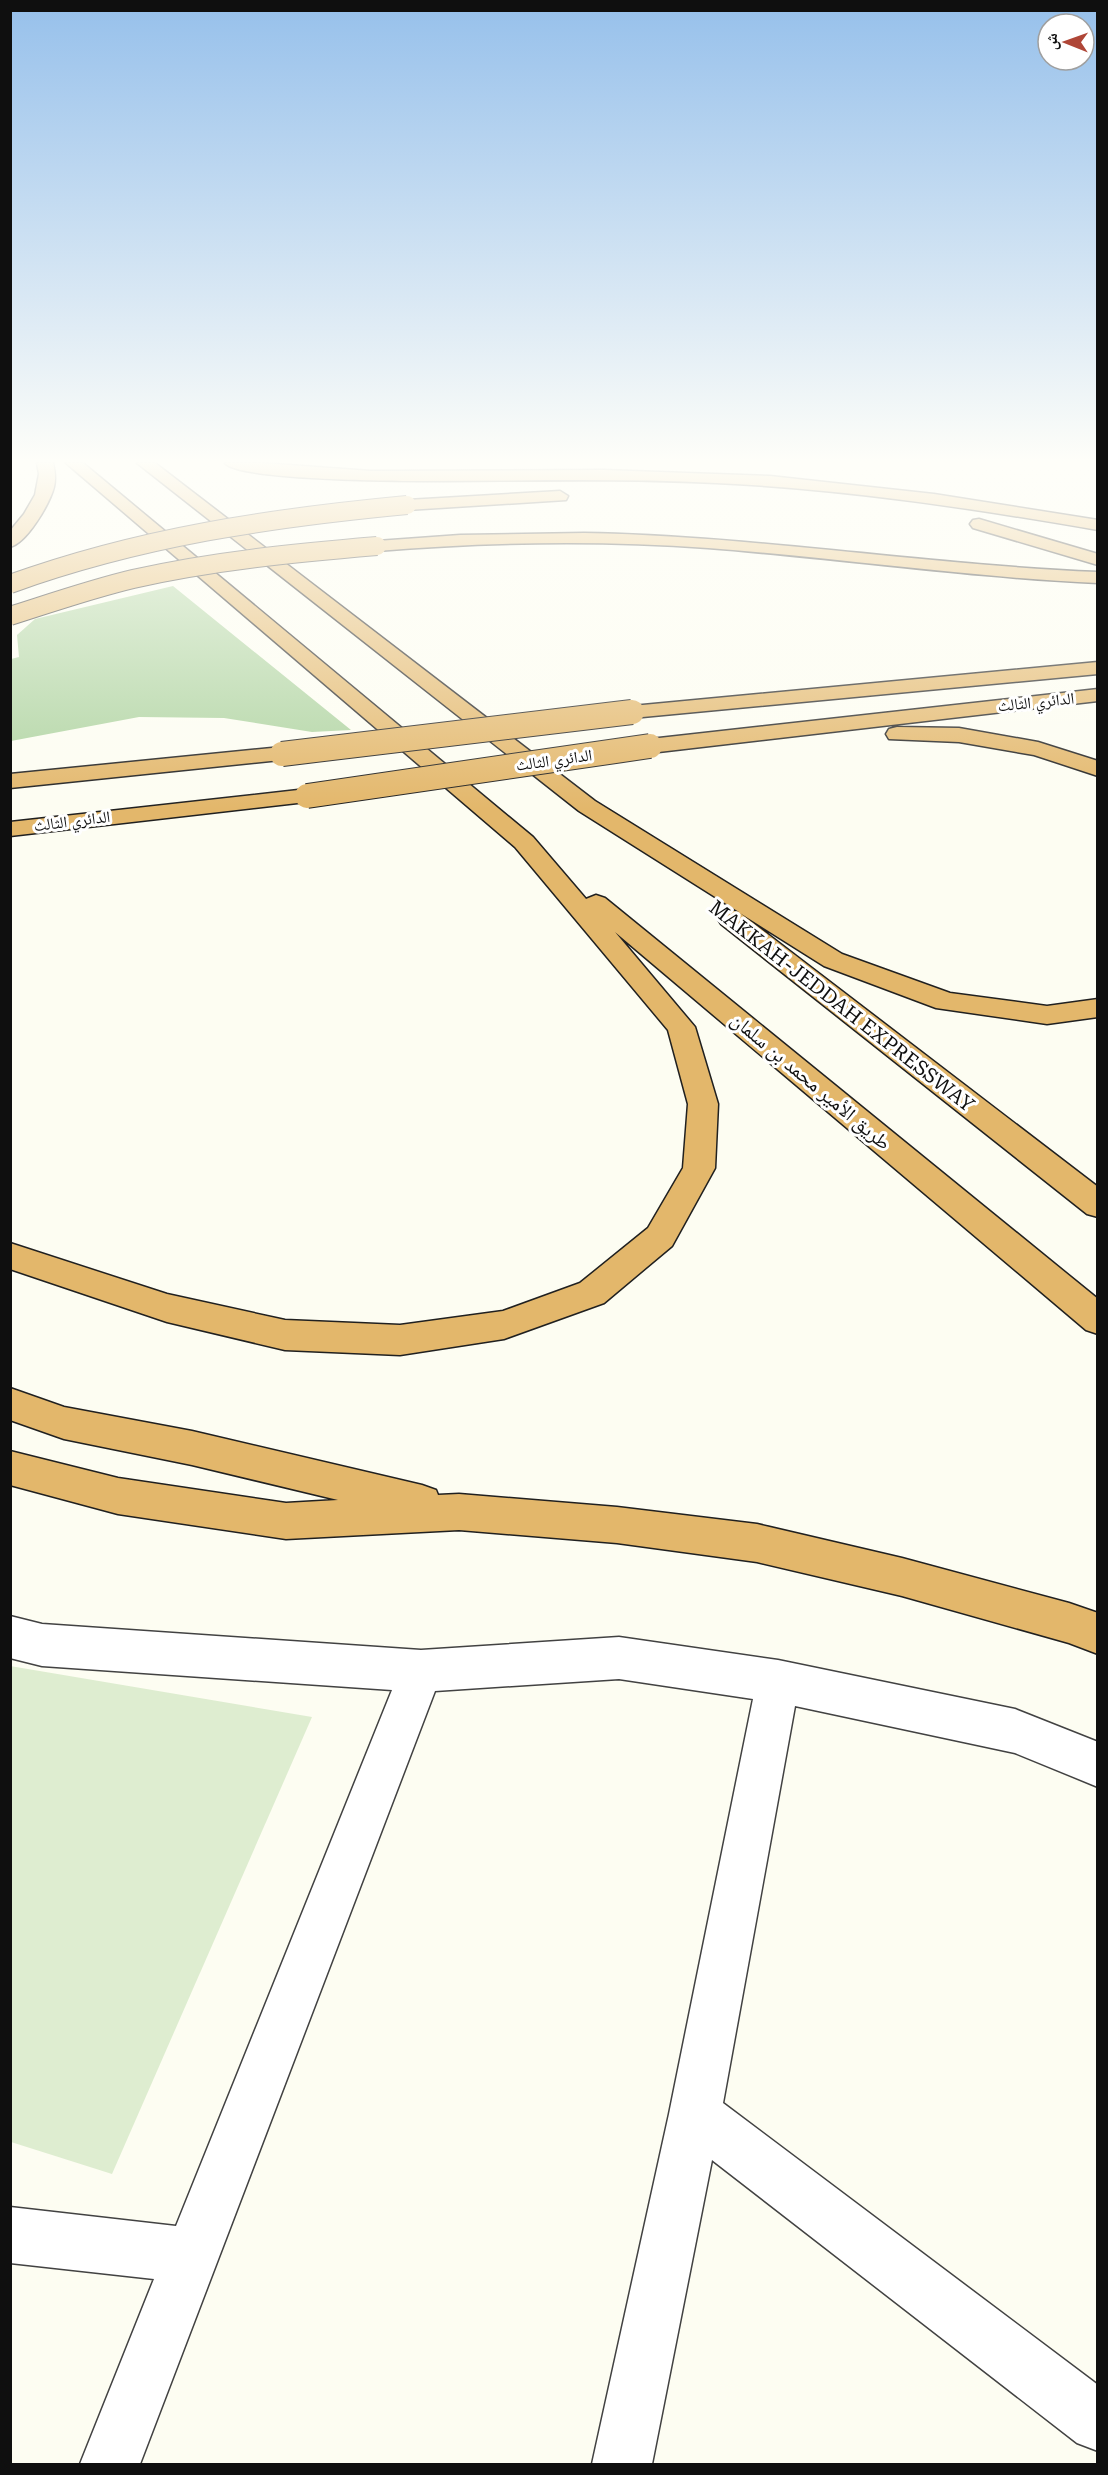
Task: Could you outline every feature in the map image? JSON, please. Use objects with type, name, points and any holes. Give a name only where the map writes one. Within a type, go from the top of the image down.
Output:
[{"type":"highway","points":[[10,584],[27,578]]},
{"type":"highway","points":[[10,616],[97,589],[142,578]]},
{"type":"highway","points":[[10,1256],[167,1308],[285,1335],[400,1340],[504,1325],[592,1293],[660,1238],[699,1168],[703,1104],[681,1027],[524,842],[211,578]]},
{"type":"highway","points":[[294,578],[587,806],[833,960],[946,1002],[1047,1015],[1098,1008]]},
{"type":"highway","name":"الدائري الثالث","points":[[10,781],[282,754],[632,712],[1098,668]]},
{"type":"highway","name":"الدائري الثالث","points":[[10,829],[163,810],[307,796],[766,730],[1098,695]]},
{"type":"highway","points":[[766,730],[959,735],[1038,749],[1098,769]]},
{"type":"highway","name":"MAKKAH-JEDDAH EXPRESSWAY","points":[[587,806],[1098,1205]]},
{"type":"highway","points":[[10,844],[163,810]]},
{"type":"highway","name":"طريق الأمير محمد بن سلمان","points":[[524,842],[1098,1320]]},
{"type":"highway","points":[[10,1404],[64,1423],[192,1449],[459,1512]]},
{"type":"highway","points":[[10,1468],[118,1496],[286,1521],[459,1512],[617,1526],[757,1543],[902,1577],[1069,1623],[1098,1634]]},
{"type":"street","points":[[10,1637],[42,1645],[421,1671],[619,1658],[778,1682],[1015,1731],[1098,1765]]},
{"type":"street","points":[[110,2464],[421,1671]]},
{"type":"street","points":[[622,2464],[695,2114],[778,1682]]},
{"type":"street","points":[[695,2114],[1098,2422]]},
{"type":"street","points":[[10,2235],[193,2256]]},
{"type":"green space","points":[[173,586],[351,730],[312,732],[224,718],[139,717],[11,741],[11,659],[19,657],[17,635],[35,619]]},
{"type":"green space","points":[[10,1666],[312,1717],[112,2174],[11,2142]]}]
